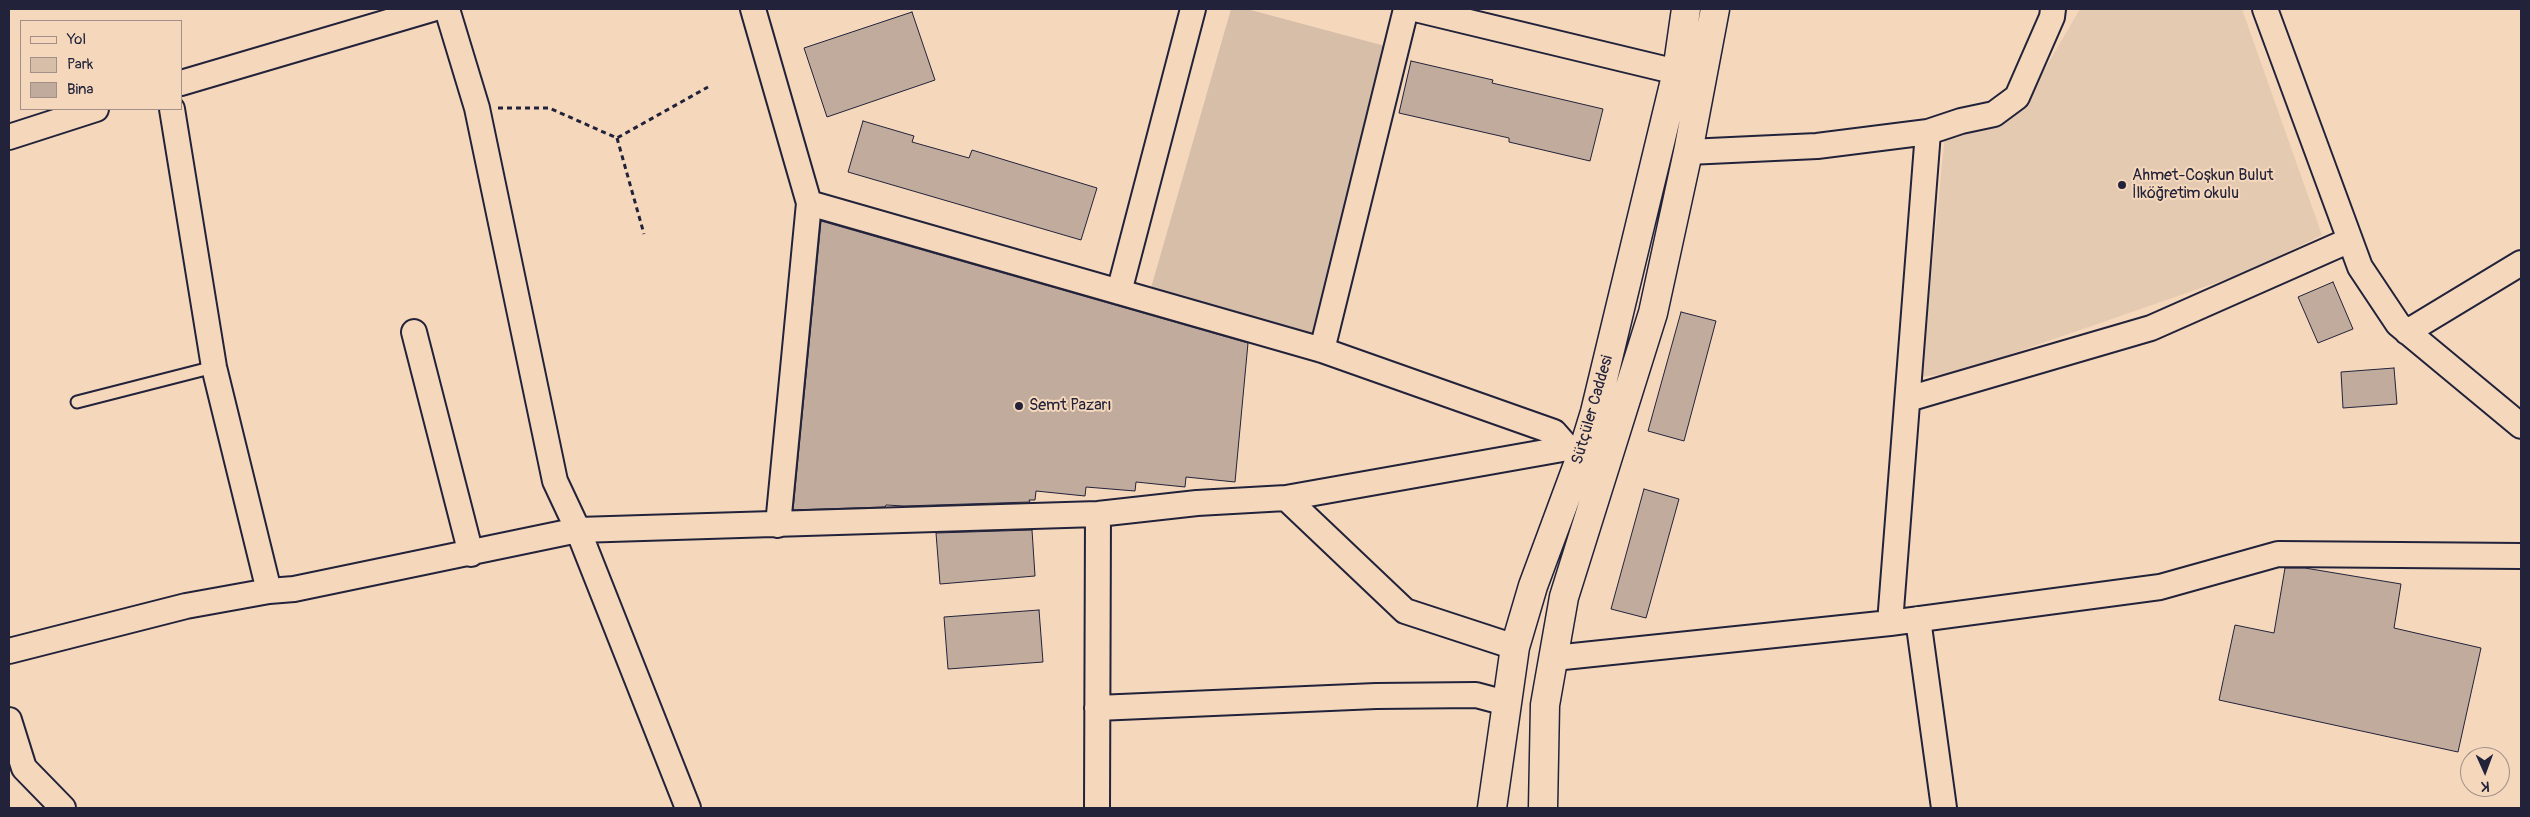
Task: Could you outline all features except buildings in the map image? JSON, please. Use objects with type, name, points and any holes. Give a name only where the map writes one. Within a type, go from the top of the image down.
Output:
[{"type":"main road","name":"Sütçüler Caddesi","points":[[1492,808],[1515,647],[1622,307],[1677,72],[1686,9]]},
{"type":"main road","name":"Sütçüler Caddesi","points":[[1543,808],[1545,704],[1564,597],[1653,313],[1688,152],[1715,9]]},
{"type":"street","points":[[182,84],[432,9]]},
{"type":"street","points":[[447,9],[477,108],[555,482],[578,530],[687,808]]},
{"type":"street","points":[[753,9],[809,203],[778,525]]},
{"type":"street","points":[[1119,292],[1193,9]]},
{"type":"street","points":[[1322,350],[1406,9]]},
{"type":"street","points":[[1415,9],[1677,72]]},
{"type":"street","points":[[1688,152],[1817,146],[1928,132],[1961,121],[1994,114],[2018,97],[2052,17],[2053,9]]},
{"type":"street","points":[[2265,9],[2360,267],[2398,324],[2521,426]]},
{"type":"street","points":[[9,137],[93,110]]},
{"type":"street","points":[[172,110],[214,367],[269,591]]},
{"type":"street","points":[[1890,623],[1928,132]]},
{"type":"street","points":[[809,203],[1322,350],[1554,432],[1576,449]]},
{"type":"street","points":[[1908,399],[2151,328],[2350,240]]},
{"type":"street","points":[[2407,332],[2521,263]]},
{"type":"street","points":[[414,332],[471,554]]},
{"type":"street","points":[[9,651],[186,606],[269,591],[294,589],[471,554],[578,530],[1098,514],[1197,503],[1286,498],[1576,449]]},
{"type":"street","points":[[1286,498],[1405,611],[1515,647]]},
{"type":"street","points":[[1097,808],[1098,514]]},
{"type":"street","points":[[1554,658],[1890,623],[2160,587],[2278,554],[2521,556]]},
{"type":"street","points":[[1918,619],[1944,808]]},
{"type":"street","points":[[1097,708],[1416,695],[1476,695],[1506,703]]},
{"type":"street","points":[[9,720],[24,768],[63,808]]},
{"type":"lane","points":[[77,402],[214,367]]},
{"type":"path","points":[[617,138],[708,86]]},
{"type":"path","points":[[477,108],[549,108],[617,138]]},
{"type":"path","points":[[617,138],[644,234]]},
{"type":"shaded area","name":"Ahmet-Coşkun Bulut İlköğretim okulu","points":[[2080,9],[2242,9],[2322,235],[2247,272],[1959,372],[1921,377],[1945,134],[2023,106]]},
{"type":"green space","points":[[1231,9],[1247,9],[1385,46],[1312,339],[1149,295]]},
{"type":"place","name":"Ahmet-Coşkun Bulut İlköğretim okulu","points":[[2122,185]]},
{"type":"place","name":"Semt Pazarı","points":[[1019,406]]}]
